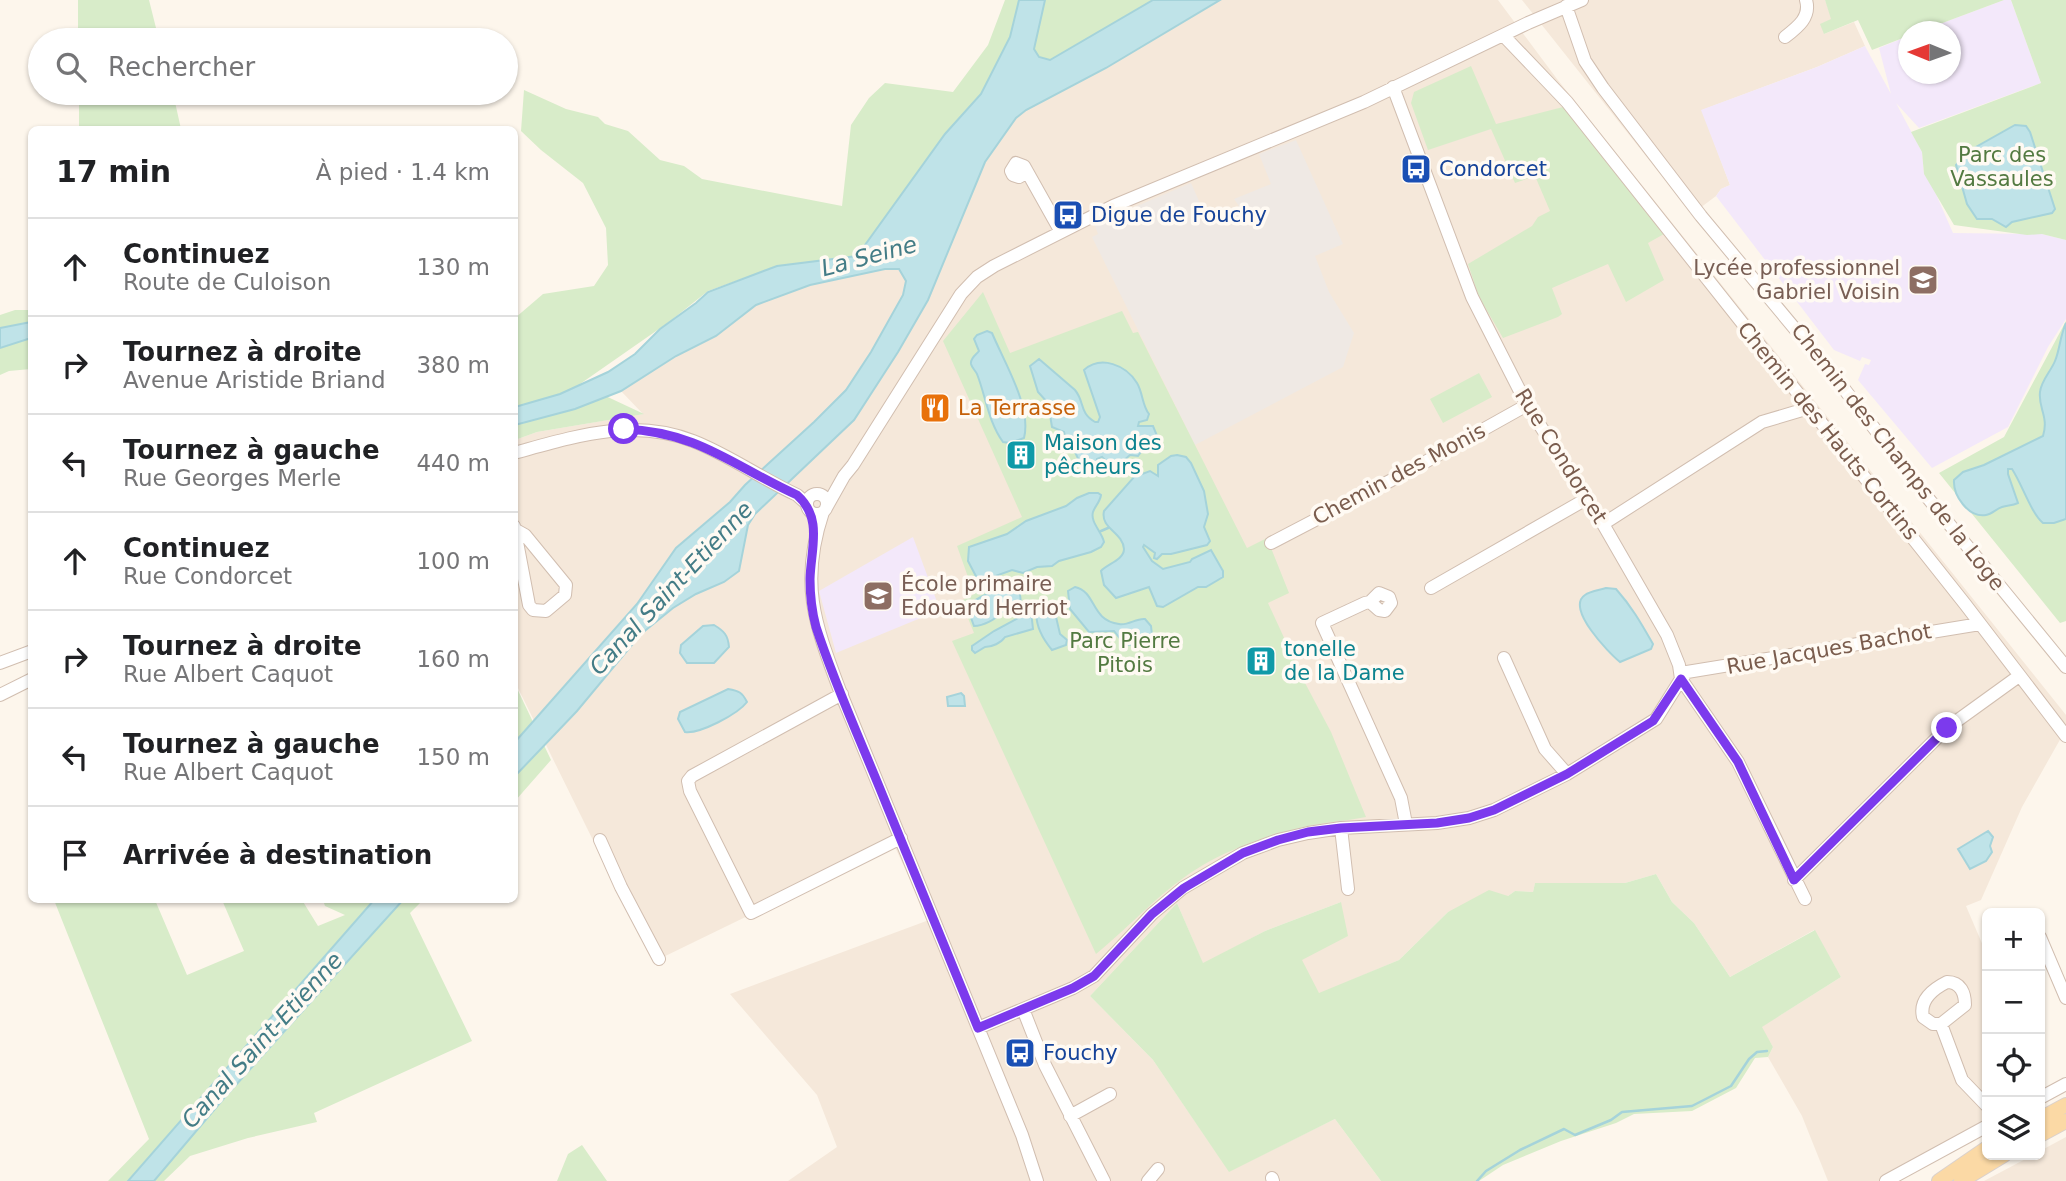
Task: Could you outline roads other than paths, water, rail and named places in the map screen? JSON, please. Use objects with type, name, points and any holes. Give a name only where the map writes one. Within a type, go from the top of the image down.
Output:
[{"type":"main road","points":[[2045,1116],[2066,1105]]},
{"type":"main road","points":[[2045,1132],[2066,1121]]},
{"type":"main road","points":[[1939,1181],[1982,1151]]},
{"type":"main road","points":[[1961,1181],[1996,1160]]},
{"type":"street","points":[[810,502],[844,476],[853,465],[961,293],[977,277],[1113,206],[1364,102],[1582,0]]},
{"type":"street","points":[[1785,37],[1803,20],[1808,10],[1806,0]]},
{"type":"street","name":"Chemin des Champs de la Loge","points":[[1566,6],[1585,61],[1603,88],[1701,216],[1818,356],[1923,492],[2066,667]]},
{"type":"street","name":"Chemin des Hauts Cortins","points":[[1503,36],[1567,102],[2066,736]]},
{"type":"street","name":"Rue Condorcet","points":[[1393,87],[1472,297],[1527,405],[1588,498],[1667,635],[1679,665],[1681,679],[1738,762],[1805,899]]},
{"type":"street","points":[[1025,169],[1061,232]]},
{"type":"street","name":"Chemin des Monis","points":[[1271,543],[1409,471],[1527,405]]},
{"type":"street","points":[[1603,524],[1762,422],[1809,408]]},
{"type":"street","points":[[518,452],[605,431],[645,430],[693,441],[810,502]]},
{"type":"street","points":[[1431,589],[1588,498]]},
{"type":"street","points":[[810,502],[815,535],[810,579],[815,622],[1022,1135],[1037,1181]]},
{"type":"street","points":[[518,530],[566,585],[565,594],[546,611],[533,610],[529,605],[518,550]]},
{"type":"street","points":[[1367,603],[1318,618],[1401,798],[1406,824]]},
{"type":"street","name":"Rue Jacques Bachot","points":[[1681,679],[1687,672],[1980,624]]},
{"type":"street","points":[[0,663],[28,652]]},
{"type":"street","points":[[1504,658],[1545,749],[1567,774]]},
{"type":"street","points":[[1794,880],[1947,728],[2019,676]]},
{"type":"street","points":[[978,1028],[1073,988],[1094,976],[1152,914],[1184,888],[1243,853],[1278,840],[1341,828],[1458,819],[1494,810],[1567,774],[1656,719],[1681,679]]},
{"type":"street","points":[[0,695],[28,681]]},
{"type":"street","points":[[842,694],[704,769],[688,780],[690,791],[751,913],[901,838]]},
{"type":"street","points":[[1341,828],[1348,889]]},
{"type":"street","points":[[600,840],[621,887],[659,958]]},
{"type":"street","points":[[2045,949],[2066,998]]},
{"type":"street","points":[[1023,1009],[1045,1065],[1104,1181]]},
{"type":"street","points":[[1941,1024],[1962,1080],[1982,1101]]},
{"type":"street","points":[[2042,1097],[2066,1084]]},
{"type":"street","points":[[1070,1116],[1110,1094]]},
{"type":"street","points":[[1886,1181],[1982,1129]]},
{"type":"street","points":[[1148,1181],[1158,1168]]},
{"type":"water","points":[[1019,0],[1045,0],[1034,49],[1039,57],[1050,60],[1153,0],[1220,0],[1016,118],[985,162],[928,300],[854,420],[755,514],[748,525],[739,571],[724,582],[673,608],[641,634],[577,711],[518,773],[518,739],[637,604],[676,548],[730,502],[846,390],[903,295],[906,281],[899,269],[885,269],[810,285],[756,305],[716,336],[676,356],[621,391],[575,409],[518,424],[518,406],[560,394],[608,372],[635,354],[660,329],[708,292],[777,266],[857,256],[945,134],[981,94],[1010,37]]},
{"type":"water","points":[[2015,125],[2026,126],[2030,132],[2055,209],[2052,213],[2012,222],[2006,227],[1992,219],[1977,219],[1967,204],[1956,165],[1967,152]]},
{"type":"water","points":[[28,323],[28,339],[0,348],[0,328]]},
{"type":"water","points":[[2066,323],[2066,519],[2043,523],[2012,469],[2008,469],[2008,474],[2018,503],[1986,515],[1973,513],[1959,498],[1954,480],[1963,472],[1984,465],[2043,436],[2045,423],[2040,398],[2041,388],[2055,361]]},
{"type":"water","points":[[987,331],[992,333],[1010,371],[1024,413],[1024,438],[1010,443],[1003,442],[994,426],[977,374],[971,364],[972,358],[979,351],[974,339]]},
{"type":"water","points":[[1039,359],[1075,390],[1084,411],[1095,422],[1098,422],[1100,417],[1084,370],[1098,363],[1105,363],[1126,371],[1137,383],[1149,414],[1147,420],[1139,422],[1138,426],[1153,426],[1159,447],[1153,450],[1144,448],[1138,456],[1130,455],[1122,462],[1108,463],[1102,457],[1097,459],[1099,470],[1081,475],[1079,472],[1082,467],[1075,452],[1068,448],[1064,432],[1052,427],[1048,403],[1038,392],[1030,366]]},
{"type":"water","points":[[1177,455],[1186,457],[1191,463],[1204,491],[1208,514],[1204,527],[1210,541],[1207,545],[1162,554],[1157,559],[1154,558],[1155,553],[1144,545],[1143,547],[1152,561],[1163,569],[1190,562],[1211,550],[1223,571],[1223,577],[1206,587],[1198,587],[1163,607],[1157,606],[1149,587],[1116,598],[1104,585],[1101,571],[1118,559],[1124,549],[1120,538],[1105,522],[1104,511],[1134,477],[1150,471],[1158,476],[1158,465]]},
{"type":"water","points":[[1089,493],[1101,495],[1093,516],[1104,542],[1101,547],[1059,561],[1052,566],[1037,567],[1023,573],[1012,570],[979,582],[968,561],[969,547],[1007,534],[1026,521],[1066,506]]},
{"type":"water","points":[[1011,582],[1017,585],[1021,598],[1019,605],[1001,612],[989,622],[974,626],[970,615],[973,611],[972,602],[994,591],[1007,589]]},
{"type":"water","points":[[1075,587],[1087,594],[1103,617],[1122,624],[1145,619],[1151,626],[1152,635],[1138,644],[1125,645],[1114,631],[1089,632],[1070,609],[1068,591]]},
{"type":"water","points":[[1606,588],[1616,589],[1627,602],[1653,644],[1651,649],[1620,662],[1591,630],[1580,610],[1580,601],[1587,594]]},
{"type":"water","points":[[1049,602],[1053,604],[1060,634],[1067,640],[1066,645],[1052,650],[1042,636],[1037,620],[1037,608]]},
{"type":"water","points":[[1031,611],[1033,629],[1005,637],[975,653],[972,650],[972,646],[994,631]]},
{"type":"water","points":[[714,625],[725,634],[729,647],[714,663],[687,663],[680,653],[681,645],[703,626]]},
{"type":"water","points":[[728,689],[740,692],[747,702],[718,722],[700,730],[685,732],[678,719],[680,712]]},
{"type":"water","points":[[961,693],[965,706],[948,706],[947,697]]},
{"type":"water","points":[[1988,831],[1993,837],[1990,846],[1992,852],[1986,861],[1970,869],[1958,849]]},
{"type":"water","name":"Canal Saint-Etienne","points":[[371,903],[400,903],[225,1097],[154,1181],[128,1181]]},
{"type":"waterway","points":[[1101,531],[1108,528]]},
{"type":"waterway","points":[[1477,1181],[1486,1171],[1520,1150],[1564,1129],[1575,1135],[1611,1120],[1622,1112],[1692,1106],[1731,1086],[1749,1059],[1757,1052],[1767,1051]]},
{"type":"place","name":"Condorcet","points":[[1416,169]]},
{"type":"place","name":"Digue de Fouchy","points":[[1068,215]]},
{"type":"place","name":"Lycée professionnel Gabriel Voisin","points":[[1923,280]]},
{"type":"place","name":"La Terrasse","points":[[935,408]]},
{"type":"place","name":"Maison des pêcheurs","points":[[1021,455]]},
{"type":"place","name":"École primaire Edouard Herriot","points":[[878,596]]},
{"type":"place","name":"tonelle de la Dame","points":[[1261,661]]},
{"type":"place","name":"Fouchy","points":[[1020,1053]]},
{"type":"park label","name":"Parc des Vassaules","points":[[2002,167]]},
{"type":"park label","name":"Parc Pierre Pitois","points":[[1125,653]]},
{"type":"water label","name":"La Seine","points":[[869,256]]}]
